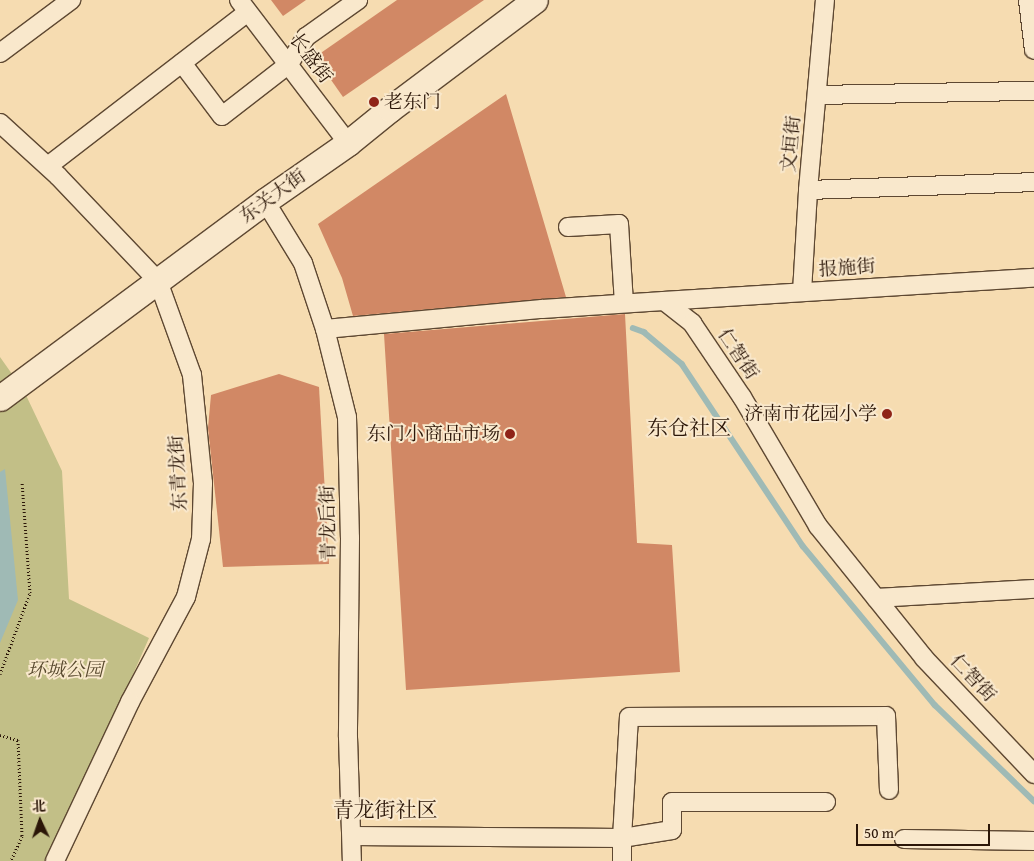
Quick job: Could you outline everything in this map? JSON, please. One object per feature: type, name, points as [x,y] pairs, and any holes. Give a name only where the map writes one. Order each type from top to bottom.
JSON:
[{"type":"main road","name":"东关大街","points":[[5,394],[265,201],[348,143],[390,108],[535,0]]},
{"type":"street","points":[[0,52],[71,0]]},
{"type":"street","points":[[182,63],[222,116],[289,64],[306,37],[358,0]]},
{"type":"street","name":"文垣街","points":[[802,292],[808,190],[825,0]]},
{"type":"street","points":[[1028,0],[1034,50]]},
{"type":"street","points":[[48,166],[182,63],[244,6]]},
{"type":"street","name":"长盛街","points":[[244,6],[348,143]]},
{"type":"street","points":[[817,95],[1034,91]]},
{"type":"street","name":"东青龙街","points":[[0,124],[48,166],[158,281],[192,375],[203,482],[201,539],[186,596],[130,702],[55,861]]},
{"type":"street","points":[[808,190],[1034,182]]},
{"type":"street","name":"青龙后街","points":[[265,201],[303,263],[325,329],[347,417],[350,538],[348,737],[352,861]]},
{"type":"street","points":[[568,227],[619,224],[624,304]]},
{"type":"street","name":"报施街","points":[[664,301],[1034,278]]},
{"type":"street","points":[[325,329],[664,301]]},
{"type":"street","name":"仁智街","points":[[664,301],[692,323],[742,397],[818,526],[924,658],[1034,774]]},
{"type":"street","points":[[876,598],[1034,589]]},
{"type":"street","points":[[622,861],[629,717],[886,716],[889,790]]},
{"type":"street","points":[[352,836],[622,838],[672,830],[672,802],[826,802]]},
{"type":"street","points":[[904,839],[1034,842]]},
{"type":"path","points":[[0,674],[30,593],[22,482]]},
{"type":"path","points":[[0,735],[18,740],[22,836],[11,861]]},
{"type":"green space","name":"环城公园","points":[[0,357],[24,391],[62,471],[69,599],[149,638],[51,861],[0,861]]},
{"type":"water","points":[[5,469],[18,600],[0,643],[0,472]]},
{"type":"building","points":[[271,0],[306,0],[283,16]]},
{"type":"building","points":[[397,0],[484,0],[343,97],[315,57]]},
{"type":"building","points":[[506,94],[566,297],[353,316],[342,278],[318,224]]},
{"type":"building","name":"东门小商品市场","points":[[625,314],[637,543],[672,545],[680,672],[406,690],[384,334]]},
{"type":"building","points":[[279,374],[319,387],[329,564],[223,567],[208,428],[211,395]]},
{"type":"waterway","points":[[633,328],[644,332],[682,364],[803,546],[935,705],[1034,801]]},
{"type":"place","name":"老东门","points":[[374,102]]},
{"type":"place","name":"济南市花园小学","points":[[887,414]]},
{"type":"place","name":"东门小商品市场","points":[[510,434]]},
{"type":"district","name":"东仓社区","points":[[689,428]]},
{"type":"district","name":"青龙街社区","points":[[385,810]]}]
